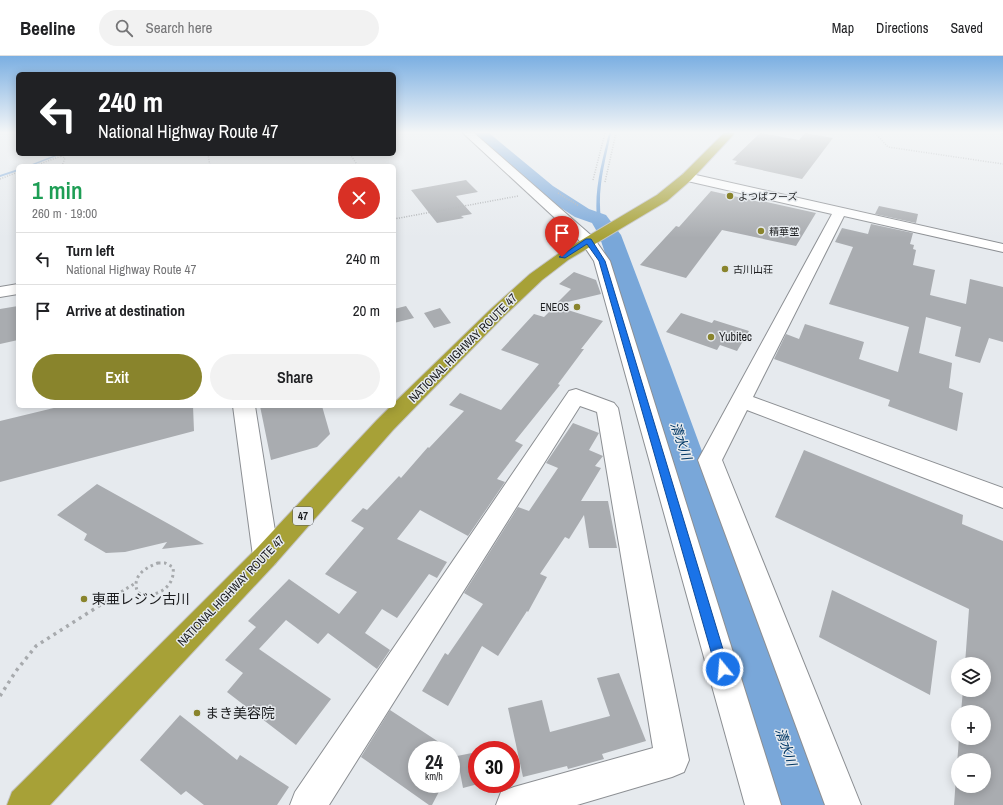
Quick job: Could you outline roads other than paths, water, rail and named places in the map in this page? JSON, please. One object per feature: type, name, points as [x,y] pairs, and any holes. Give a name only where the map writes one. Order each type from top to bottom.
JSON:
[{"type":"highway","name":"NATIONAL HIGHWAY ROUTE 47","points":[[25,805],[266,556],[385,426],[497,313],[536,277],[562,257],[662,198],[697,168]]},
{"type":"street","points":[[506,168],[590,240],[602,261],[763,805]]},
{"type":"street","points":[[688,177],[1003,248]]},
{"type":"street","points":[[840,211],[710,460],[843,805]]},
{"type":"street","points":[[0,292],[16,289]]},
{"type":"street","points":[[308,805],[576,396],[607,408],[672,760],[514,805]]},
{"type":"street","points":[[741,400],[1003,498]]},
{"type":"street","points":[[244,408],[266,556]]},
{"type":"waterway","name":"清水川","points":[[520,168],[546,190],[582,213],[599,219],[610,235],[657,367],[806,805]]},
{"type":"waterway","points":[[599,219],[598,198],[602,168]]},
{"type":"waterway","points":[[0,176],[16,171]]},
{"type":"place","name":"よつばフーズ","points":[[730,196]]},
{"type":"place","name":"精華堂","points":[[761,231]]},
{"type":"place","name":"古川山荘","points":[[725,269]]},
{"type":"place","name":"ENEOS","points":[[577,307]]},
{"type":"place","name":"Yubitec","points":[[711,337]]},
{"type":"place","name":"東亜レジン古川","points":[[84,599]]},
{"type":"place","name":"まき美容院","points":[[197,713]]}]
